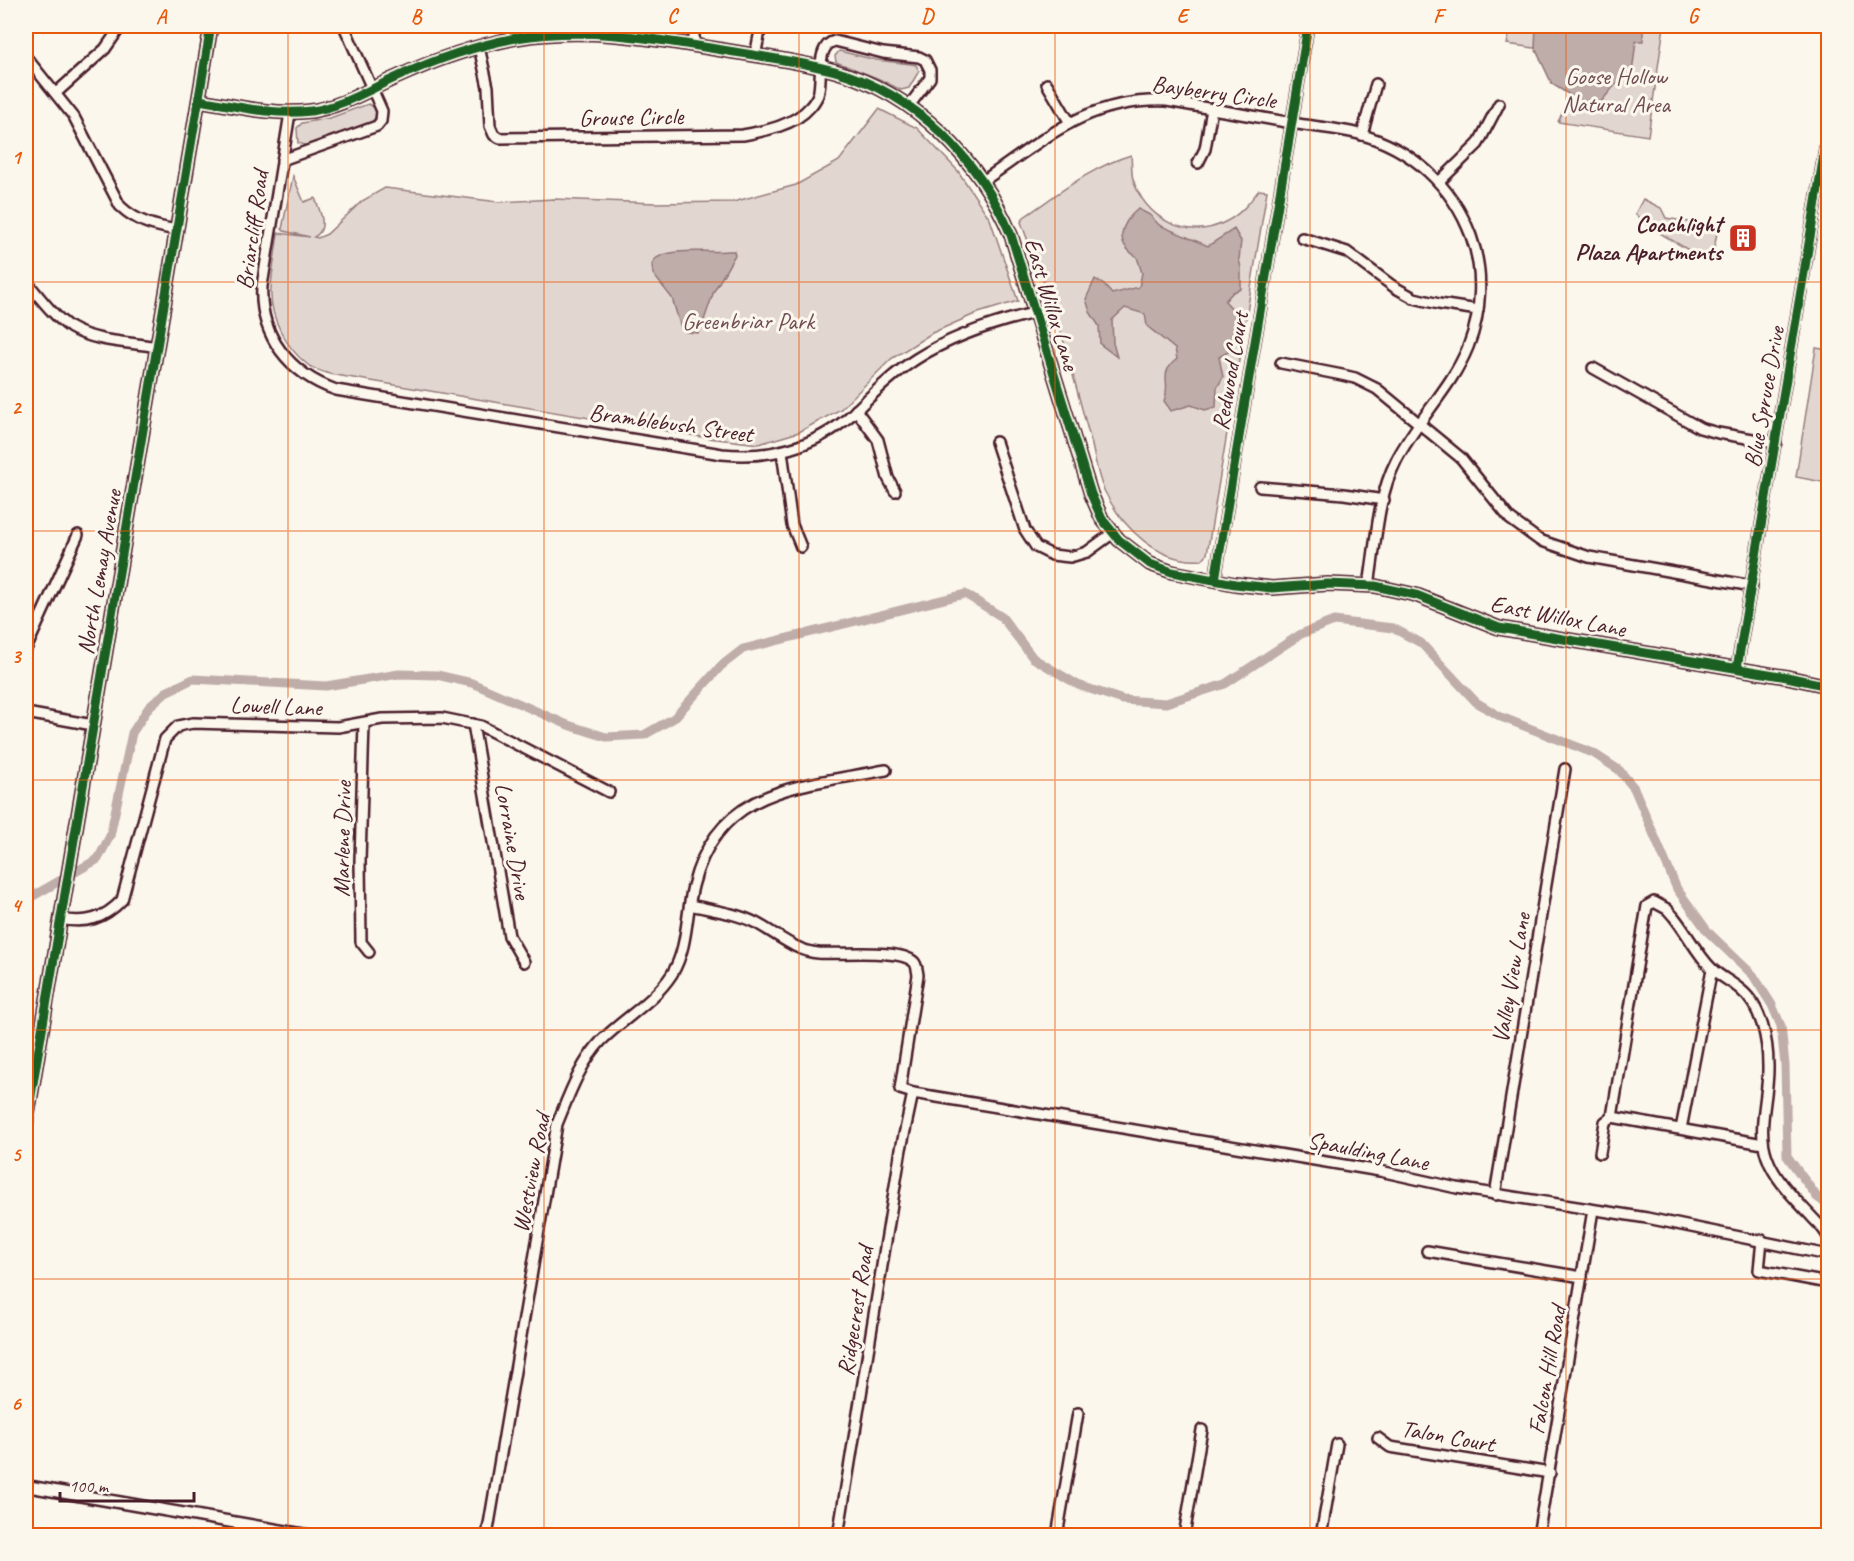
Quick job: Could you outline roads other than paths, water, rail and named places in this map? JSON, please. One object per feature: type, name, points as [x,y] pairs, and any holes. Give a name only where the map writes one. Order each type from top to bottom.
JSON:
[{"type":"main road","name":"North Lemay Avenue","points":[[26,1125],[211,26]]},
{"type":"main road","name":"East Willox Lane","points":[[198,100],[268,111],[290,113],[312,111],[333,106],[424,65],[535,30],[608,33],[694,45],[820,67],[863,81],[909,106],[951,141],[983,181],[999,208],[1011,236],[1091,494],[1102,519],[1134,553],[1159,568],[1215,580],[1272,588],[1328,584],[1369,585],[1416,595],[1499,628],[1828,686]]},
{"type":"street","points":[[56,93],[105,50],[121,26]]},
{"type":"street","points":[[282,160],[377,126],[381,121],[383,115],[344,26]]},
{"type":"street","points":[[694,26],[694,45]]},
{"type":"street","points":[[755,56],[760,26]]},
{"type":"street","name":"Redwood Court","points":[[1215,580],[1308,26]]},
{"type":"street","name":"Grouse Circle","points":[[479,46],[488,87],[491,130],[500,138],[752,133],[793,120],[808,109],[818,94],[820,67],[825,47],[835,41],[883,53],[922,58],[928,63],[930,78],[909,106]]},
{"type":"street","points":[[26,57],[74,117],[120,206],[142,223],[177,230]]},
{"type":"street","points":[[1047,84],[1070,123]]},
{"type":"street","points":[[1362,135],[1376,84]]},
{"type":"street","name":"Bayberry Circle","points":[[983,181],[1070,123],[1096,110],[1128,102],[1167,101],[1362,135],[1398,149],[1414,159],[1439,182],[1457,206],[1473,242],[1480,285],[1478,310],[1471,339],[1460,364],[1419,423],[1395,464],[1388,481],[1369,585]]},
{"type":"street","points":[[1439,182],[1478,144],[1499,104]]},
{"type":"street","points":[[1198,163],[1205,149],[1212,109]]},
{"type":"street","name":"Briarcliff Road","points":[[279,350],[265,322],[261,295],[290,113]]},
{"type":"street","name":"Blue Spruce Drive","points":[[1737,669],[1827,155],[1828,131]]},
{"type":"street","points":[[1302,238],[1347,252],[1414,298],[1478,310]]},
{"type":"street","points":[[26,281],[54,313],[71,328],[92,336],[157,347]]},
{"type":"street","name":"Bramblebush Street","points":[[279,350],[300,373],[336,390],[745,456],[782,451],[821,436],[840,424],[902,369],[943,344],[978,328],[1034,313]]},
{"type":"street","points":[[1281,363],[1342,375],[1366,383],[1383,393],[1461,458],[1510,519],[1539,540],[1589,557],[1752,586]]},
{"type":"street","points":[[1593,368],[1700,428],[1718,434],[1776,443]]},
{"type":"street","points":[[856,410],[879,440],[888,478],[895,491]]},
{"type":"street","points":[[996,442],[1024,530],[1036,547],[1052,555],[1070,557],[1087,552],[1113,533]]},
{"type":"street","points":[[782,451],[792,525],[801,547]]},
{"type":"street","points":[[1260,487],[1384,500]]},
{"type":"street","points":[[26,649],[78,535]]},
{"type":"street","points":[[26,713],[93,725]]},
{"type":"street","name":"Lowell Lane","points":[[60,919],[94,919],[112,911],[122,900],[165,739],[178,726],[193,723],[338,727],[382,719],[442,718],[473,724],[609,792]]},
{"type":"street","name":"Marlene Drive","points":[[364,723],[360,861],[361,942],[369,952]]},
{"type":"street","name":"Lorraine Drive","points":[[473,724],[509,936],[524,962]]},
{"type":"street","name":"Valley View Lane","points":[[1495,1195],[1565,769]]},
{"type":"street","name":"Westview Road","points":[[487,1536],[557,1124],[575,1081],[602,1040],[658,993],[672,973],[679,958],[697,869],[706,850],[729,821],[754,802],[772,793],[792,787],[886,770]]},
{"type":"street","points":[[1600,1153],[1605,1122],[1612,1117],[1647,906],[1649,903],[1660,905],[1674,917],[1712,969],[1749,998],[1755,1008],[1761,1024],[1768,1062],[1763,1144],[1767,1159],[1778,1177],[1828,1237]]},
{"type":"street","name":"Spaulding Lane","points":[[690,905],[733,914],[755,923],[797,948],[814,953],[840,955],[871,952],[908,958],[914,962],[918,975],[900,1089],[913,1093],[1380,1171],[1495,1195],[1647,1218],[1828,1255]]},
{"type":"street","points":[[1681,1129],[1712,969]]},
{"type":"street","points":[[26,1034],[40,1036]]},
{"type":"street","name":"Ridgecrest Road","points":[[838,1536],[897,1171],[913,1093]]},
{"type":"street","points":[[1612,1117],[1763,1144]]},
{"type":"street","name":"Falcon Hill Road","points":[[1538,1536],[1593,1210]]},
{"type":"street","points":[[1762,1240],[1759,1270],[1828,1284]]},
{"type":"street","points":[[1427,1251],[1582,1277]]},
{"type":"street","points":[[1057,1536],[1078,1413]]},
{"type":"street","points":[[1184,1536],[1202,1430]]},
{"type":"street","name":"Talon Court","points":[[1377,1438],[1390,1447],[1550,1473]]},
{"type":"street","points":[[1322,1536],[1337,1444]]},
{"type":"street","points":[[26,1486],[307,1535]]},
{"type":"waterway","points":[[26,900],[98,859],[110,836],[132,733],[149,707],[166,692],[193,679],[326,686],[399,674],[437,675],[472,683],[568,725],[606,737],[644,735],[674,718],[721,666],[743,649],[965,594],[1002,617],[1033,658],[1078,685],[1123,700],[1166,703],[1225,684],[1301,634],[1334,621],[1393,628],[1421,643],[1476,702],[1501,717],[1593,753],[1619,770],[1634,788],[1677,889],[1708,932],[1753,975],[1772,1005],[1781,1026],[1785,1065],[1787,1156],[1817,1197],[1828,1205]]},
{"type":"place","name":"Coachlight Plaza Apartments","points":[[1743,238]]},
{"type":"park label","name":"Goose Hollow Natural Area","points":[[1616,90]]},
{"type":"park label","name":"Greenbriar Park","points":[[748,321]]}]
